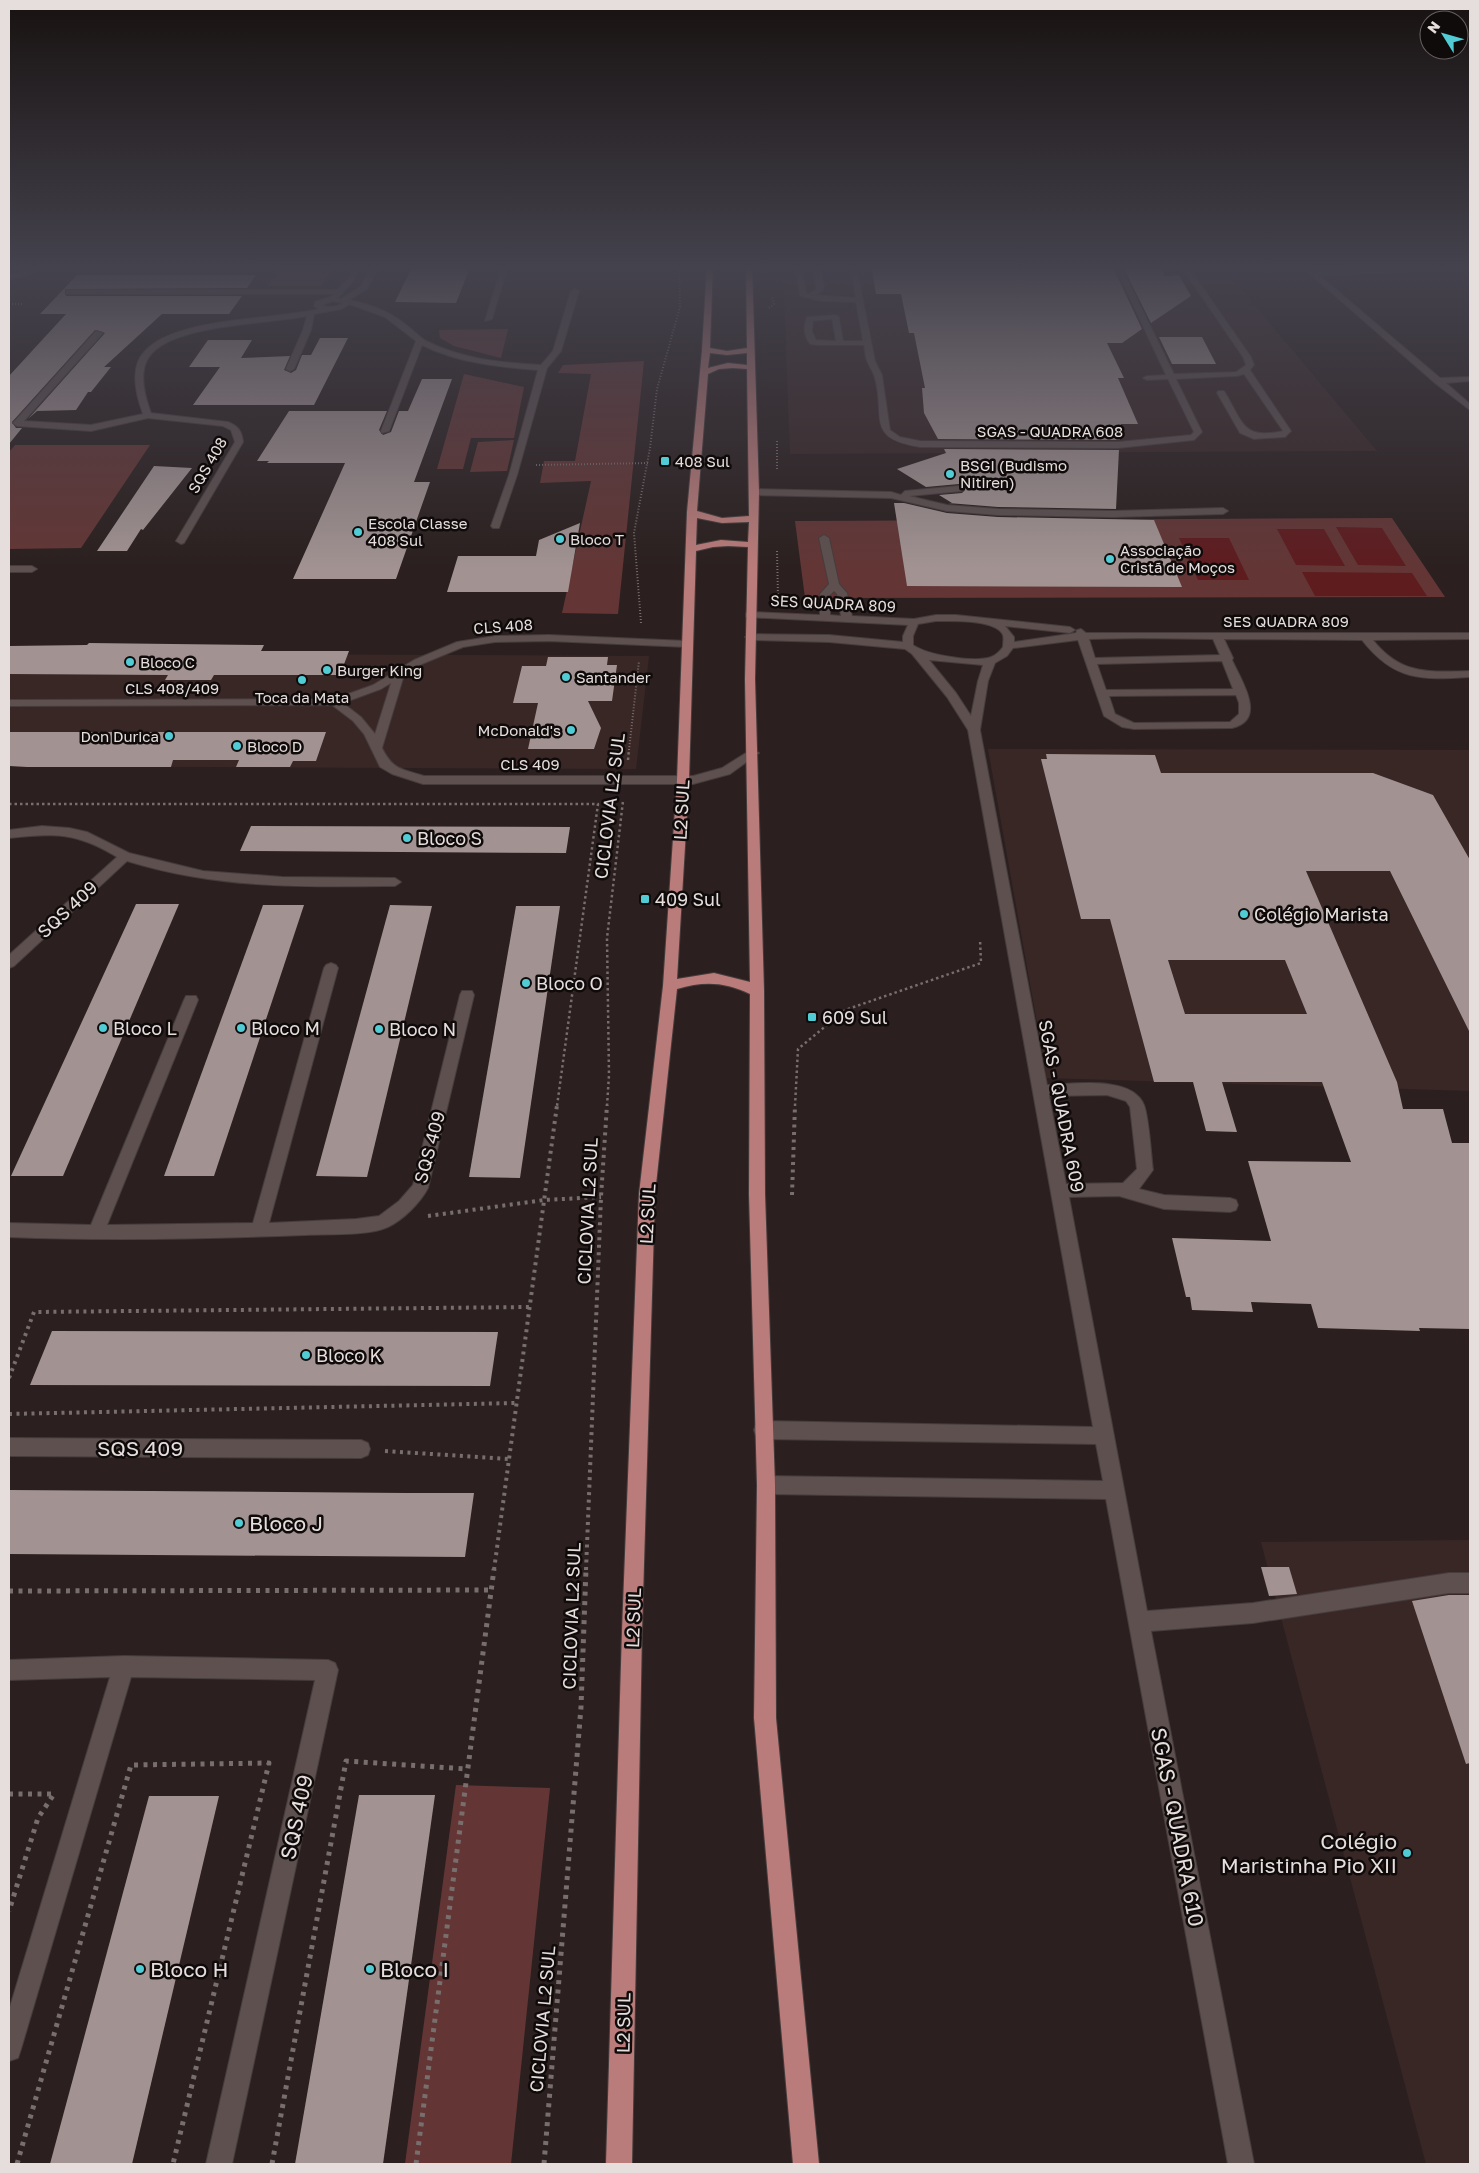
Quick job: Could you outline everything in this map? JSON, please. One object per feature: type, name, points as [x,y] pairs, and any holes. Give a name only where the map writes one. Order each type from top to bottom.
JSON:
[{"type":"main road","name":"L2 SUL","points":[[619,2164],[632,1631],[647,1194],[670,986],[682,780],[692,512],[705,366]]},
{"type":"main road","points":[[704,373],[718,366]]},
{"type":"main road","points":[[738,366],[752,368],[754,492],[750,636],[757,991],[757,1194],[766,1485],[765,1718],[806,2164]]},
{"type":"main road","points":[[692,512],[704,518],[720,522],[753,518]]},
{"type":"main road","points":[[690,550],[702,545],[722,542],[753,545]]},
{"type":"main road","points":[[670,986],[692,979],[715,978],[735,980],[757,991]]},
{"type":"street","name":"SQS 408","points":[[13,424],[67,366]]},
{"type":"street","points":[[142,366],[141,387],[143,402],[148,415]]},
{"type":"street","points":[[385,431],[410,366]]},
{"type":"street","points":[[496,526],[516,465],[543,368],[527,366]]},
{"type":"street","name":"SGAS - QUADRA 608","points":[[874,366],[878,375],[886,430],[896,440],[920,444],[1118,445],[1194,437],[1198,432],[1166,366]]},
{"type":"street","points":[[1147,378],[1237,374],[1246,370],[1248,366]]},
{"type":"street","points":[[1421,366],[1470,408]]},
{"type":"street","points":[[1221,393],[1243,432],[1254,436],[1285,434],[1288,431],[1246,370]]},
{"type":"street","points":[[1438,381],[1470,379]]},
{"type":"street","name":"SQS 408","points":[[13,424],[91,428],[148,415],[226,424],[234,427],[238,432],[239,442],[181,541]]},
{"type":"street","points":[[754,492],[890,495],[959,490]]},
{"type":"street","points":[[890,495],[947,508],[998,512],[1113,514],[1223,511]]},
{"type":"street","points":[[824,538],[834,585],[842,593],[848,619]]},
{"type":"street","points":[[9,569],[32,569]]},
{"type":"street","points":[[825,618],[825,594],[834,585]]},
{"type":"street","name":"SES QUADRA 809","points":[[750,614],[914,622],[936,618],[987,621],[1082,634]]},
{"type":"street","points":[[987,621],[997,624],[1005,630],[1008,637],[1008,646],[1005,651],[990,661]]},
{"type":"street","points":[[912,649],[908,636],[914,622]]},
{"type":"street","points":[[1082,634],[1110,716],[1126,725],[1134,726],[1232,725],[1239,722],[1246,711],[1228,658],[1217,636]]},
{"type":"street","name":"SES QUADRA 809","points":[[1008,646],[1046,638],[1082,634],[1366,637],[1470,636]]},
{"type":"street","name":"SES QUADRA 809","points":[[750,636],[849,639],[912,649],[947,660],[990,661]]},
{"type":"street","points":[[1366,637],[1377,654],[1398,668],[1418,674],[1470,674]]},
{"type":"street","name":"CLS 408","points":[[335,702],[360,694],[399,675],[418,662],[461,644],[495,639],[687,644]]},
{"type":"street","name":"SGAS - QUADRA 609","points":[[912,649],[952,695],[974,730]]},
{"type":"street","points":[[1091,661],[1228,658]]},
{"type":"street","name":"SGAS - QUADRA 609","points":[[990,661],[983,681],[974,730],[1090,1351],[1114,1490]]},
{"type":"street","points":[[376,749],[399,675]]},
{"type":"street","points":[[1102,693],[1241,692]]},
{"type":"street","name":"CLS 409","points":[[335,702],[357,719],[369,734],[384,764],[396,771],[424,780],[682,780],[703,778],[726,771],[753,753]]},
{"type":"street","name":"CLS 408/409","points":[[9,703],[335,702]]},
{"type":"street","points":[[9,834],[37,830],[69,830],[101,841],[125,856],[168,869],[214,877],[274,882],[395,882]]},
{"type":"street","name":"SQS 409","points":[[9,963],[125,856]]},
{"type":"street","points":[[259,1230],[331,968]]},
{"type":"street","name":"SQS 409","points":[[9,1230],[96,1232],[259,1230],[356,1226],[383,1222],[405,1206],[420,1188],[467,995]]},
{"type":"street","points":[[96,1232],[191,1000]]},
{"type":"street","points":[[1040,1091],[1108,1089],[1131,1097],[1137,1106],[1146,1170],[1129,1188],[1117,1190],[1059,1190]]},
{"type":"street","points":[[1117,1190],[1164,1202],[1230,1205]]},
{"type":"street","points":[[763,1430],[1104,1436]]},
{"type":"street","name":"SQS 409","points":[[9,1447],[361,1449]]},
{"type":"street","points":[[766,1485],[1114,1490]]},
{"type":"street","name":"SGAS - QUADRA 610","points":[[1114,1490],[1240,2164]]},
{"type":"street","points":[[1139,1622],[1252,1613],[1449,1583],[1470,1583]]},
{"type":"street","points":[[9,2049],[124,1666]]},
{"type":"street","name":"SQS 409","points":[[9,1670],[124,1666],[328,1670],[219,2164]]},
{"type":"path","name":"CICLOVIA L2 SUL","points":[[544,2164],[581,1707],[601,1197],[609,1075],[607,938],[642,642],[634,533],[648,463],[657,389],[665,366]]},
{"type":"path","points":[[774,492],[778,462],[776,435]]},
{"type":"path","points":[[516,465],[648,463]]},
{"type":"path","points":[[777,544],[778,603]]},
{"type":"path","points":[[9,804],[598,804],[516,1403],[416,2164]]},
{"type":"path","points":[[792,1195],[798,1049],[845,1010],[981,963],[980,939]]},
{"type":"path","points":[[383,1222],[544,1200],[601,1197]]},
{"type":"path","points":[[9,1378],[34,1312],[529,1307]]},
{"type":"path","points":[[9,1414],[516,1403]]},
{"type":"path","points":[[361,1449],[509,1459]]},
{"type":"path","points":[[9,1591],[492,1590]]},
{"type":"path","points":[[272,2164],[346,1761],[468,1769]]},
{"type":"path","points":[[17,2164],[131,1765],[269,1763],[173,2164]]},
{"type":"path","points":[[9,1794],[54,1794],[38,1818],[9,1911]]},
{"type":"shaded area","points":[[562,366],[643,366],[618,614],[562,613],[591,481],[540,483],[544,461],[575,461],[591,374],[558,373]]},
{"type":"shaded area","points":[[787,366],[1306,366],[1377,451],[790,454]]},
{"type":"shaded area","points":[[464,374],[524,387],[514,438],[471,438],[463,469],[437,469]]},
{"type":"shaded area","points":[[514,440],[507,471],[470,472],[478,442]]},
{"type":"shaded area","points":[[15,445],[150,445],[81,548],[9,549],[9,452]]},
{"type":"shaded area","name":"Associação Cristã de Moços","points":[[1392,518],[1445,597],[805,598],[795,521]]},
{"type":"shaded area","points":[[1336,527],[1382,528],[1406,566],[1358,565]]},
{"type":"shaded area","points":[[1277,529],[1324,529],[1345,566],[1296,565]]},
{"type":"shaded area","points":[[1179,538],[1229,538],[1249,580],[1198,580]]},
{"type":"shaded area","points":[[1302,572],[1412,573],[1427,596],[1315,596]]},
{"type":"shaded area","points":[[9,653],[649,656],[636,769],[9,766]]},
{"type":"shaded area","name":"Colégio Marista","points":[[988,749],[1470,750],[1470,1091],[1047,1078]]},
{"type":"shaded area","name":"Colégio Maristinha Pio XII","points":[[1470,1540],[1470,2164],[1426,2164],[1261,1542]]},
{"type":"shaded area","points":[[456,1785],[550,1788],[511,2164],[405,2164]]},
{"type":"building","points":[[18,366],[62,366],[12,422],[16,428],[22,428],[9,444],[9,376]]},
{"type":"building","points":[[75,366],[111,367],[91,392],[88,392],[76,410],[37,411],[28,419]]},
{"type":"building","points":[[189,366],[286,366],[284,370],[291,373],[297,366],[334,366],[314,405],[193,405],[220,367]]},
{"type":"building","points":[[921,366],[1118,366],[1124,378],[1118,378],[1138,424],[1121,424],[1120,440],[938,439],[924,413],[922,388],[925,388]]},
{"type":"building","points":[[422,379],[452,379],[414,482],[430,482],[396,579],[293,579],[345,463],[267,463],[269,461],[257,461],[289,411],[387,411],[379,430],[383,435],[391,432],[399,411],[408,411]]},
{"type":"building","points":[[944,449],[1119,450],[1116,509],[998,507],[948,503],[952,503],[939,495],[962,493],[965,487],[959,484],[926,487],[897,469],[946,453]]},
{"type":"building","points":[[154,466],[192,468],[143,530],[141,529],[127,551],[97,551]]},
{"type":"building","points":[[894,503],[904,503],[947,513],[998,517],[1154,520],[1182,587],[907,586]]},
{"type":"building","points":[[580,523],[568,592],[447,592],[458,556],[536,556],[539,540]]},
{"type":"building","points":[[89,643],[264,645],[261,651],[349,651],[340,675],[214,675],[211,680],[165,680],[168,675],[9,674],[9,646],[87,645]]},
{"type":"building","points":[[548,657],[608,657],[607,665],[617,665],[612,701],[588,701],[601,728],[594,749],[528,749],[538,703],[513,703],[522,666],[546,666]]},
{"type":"building","points":[[9,732],[326,732],[316,761],[293,761],[290,767],[236,767],[239,760],[173,760],[171,767],[27,767],[9,766]]},
{"type":"building","points":[[1046,754],[1155,755],[1161,773],[1373,773],[1433,795],[1470,860],[1470,1033],[1390,871],[1306,871],[1397,1082],[1403,1109],[1443,1109],[1452,1143],[1470,1143],[1470,1329],[1419,1328],[1420,1331],[1318,1328],[1311,1304],[1251,1302],[1253,1312],[1192,1310],[1190,1297],[1186,1297],[1172,1238],[1271,1241],[1248,1161],[1351,1162],[1322,1082],[1222,1082],[1237,1132],[1206,1131],[1193,1082],[1154,1082],[1110,919],[1081,919],[1041,759],[1047,759]],"holes":[[[1168,960],[1285,960],[1307,1014],[1185,1014]]]},
{"type":"building","name":"Bloco S","points":[[251,826],[570,827],[566,853],[240,851]]},
{"type":"building","name":"Bloco L","points":[[136,904],[179,904],[63,1176],[11,1176]]},
{"type":"building","name":"Bloco M","points":[[263,905],[304,905],[214,1176],[164,1176]]},
{"type":"building","name":"Bloco N","points":[[390,905],[432,906],[367,1177],[316,1176]]},
{"type":"building","name":"Bloco O","points":[[516,906],[560,906],[520,1178],[469,1177]]},
{"type":"building","name":"Bloco K","points":[[52,1331],[498,1332],[490,1386],[30,1385]]},
{"type":"building","name":"Bloco J","points":[[9,1490],[474,1493],[465,1557],[9,1554]]},
{"type":"building","points":[[1261,1567],[1289,1567],[1297,1594],[1269,1596]]},
{"type":"building","points":[[1449,1595],[1470,1595],[1470,1763],[1466,1764],[1412,1601]]},
{"type":"building","name":"Bloco I","points":[[359,1795],[435,1795],[383,2164],[295,2164]]},
{"type":"building","name":"Bloco H","points":[[149,1796],[219,1796],[132,2164],[50,2164]]},
{"type":"place","name":"408 Sul","points":[[665,461]]},
{"type":"place","name":"BSGI (Budismo Nitiren)","points":[[950,474]]},
{"type":"place","name":"Escola Classe 408 Sul","points":[[358,532]]},
{"type":"place","name":"Bloco T","points":[[560,539]]},
{"type":"place","name":"Associação Cristã de Moços","points":[[1110,559]]},
{"type":"place","name":"Bloco C","points":[[130,662]]},
{"type":"place","name":"Burger King","points":[[327,670]]},
{"type":"place","name":"Santander","points":[[566,677]]},
{"type":"place","name":"Toca da Mata","points":[[302,680]]},
{"type":"place","name":"McDonald's","points":[[571,730]]},
{"type":"place","name":"Don Durica","points":[[169,736]]},
{"type":"place","name":"Bloco D","points":[[237,746]]},
{"type":"place","name":"Bloco S","points":[[407,838]]},
{"type":"place","name":"409 Sul","points":[[645,899]]},
{"type":"place","name":"Colégio Marista","points":[[1244,914]]},
{"type":"place","name":"Bloco O","points":[[526,983]]},
{"type":"place","name":"609 Sul","points":[[812,1017]]},
{"type":"place","name":"Bloco L","points":[[103,1028]]},
{"type":"place","name":"Bloco M","points":[[241,1028]]},
{"type":"place","name":"Bloco N","points":[[379,1029]]},
{"type":"place","name":"Bloco K","points":[[306,1355]]},
{"type":"place","name":"Bloco J","points":[[239,1523]]},
{"type":"place","name":"Colégio Maristinha Pio XII","points":[[1407,1853]]},
{"type":"place","name":"Bloco H","points":[[140,1969]]},
{"type":"place","name":"Bloco I","points":[[370,1969]]}]
